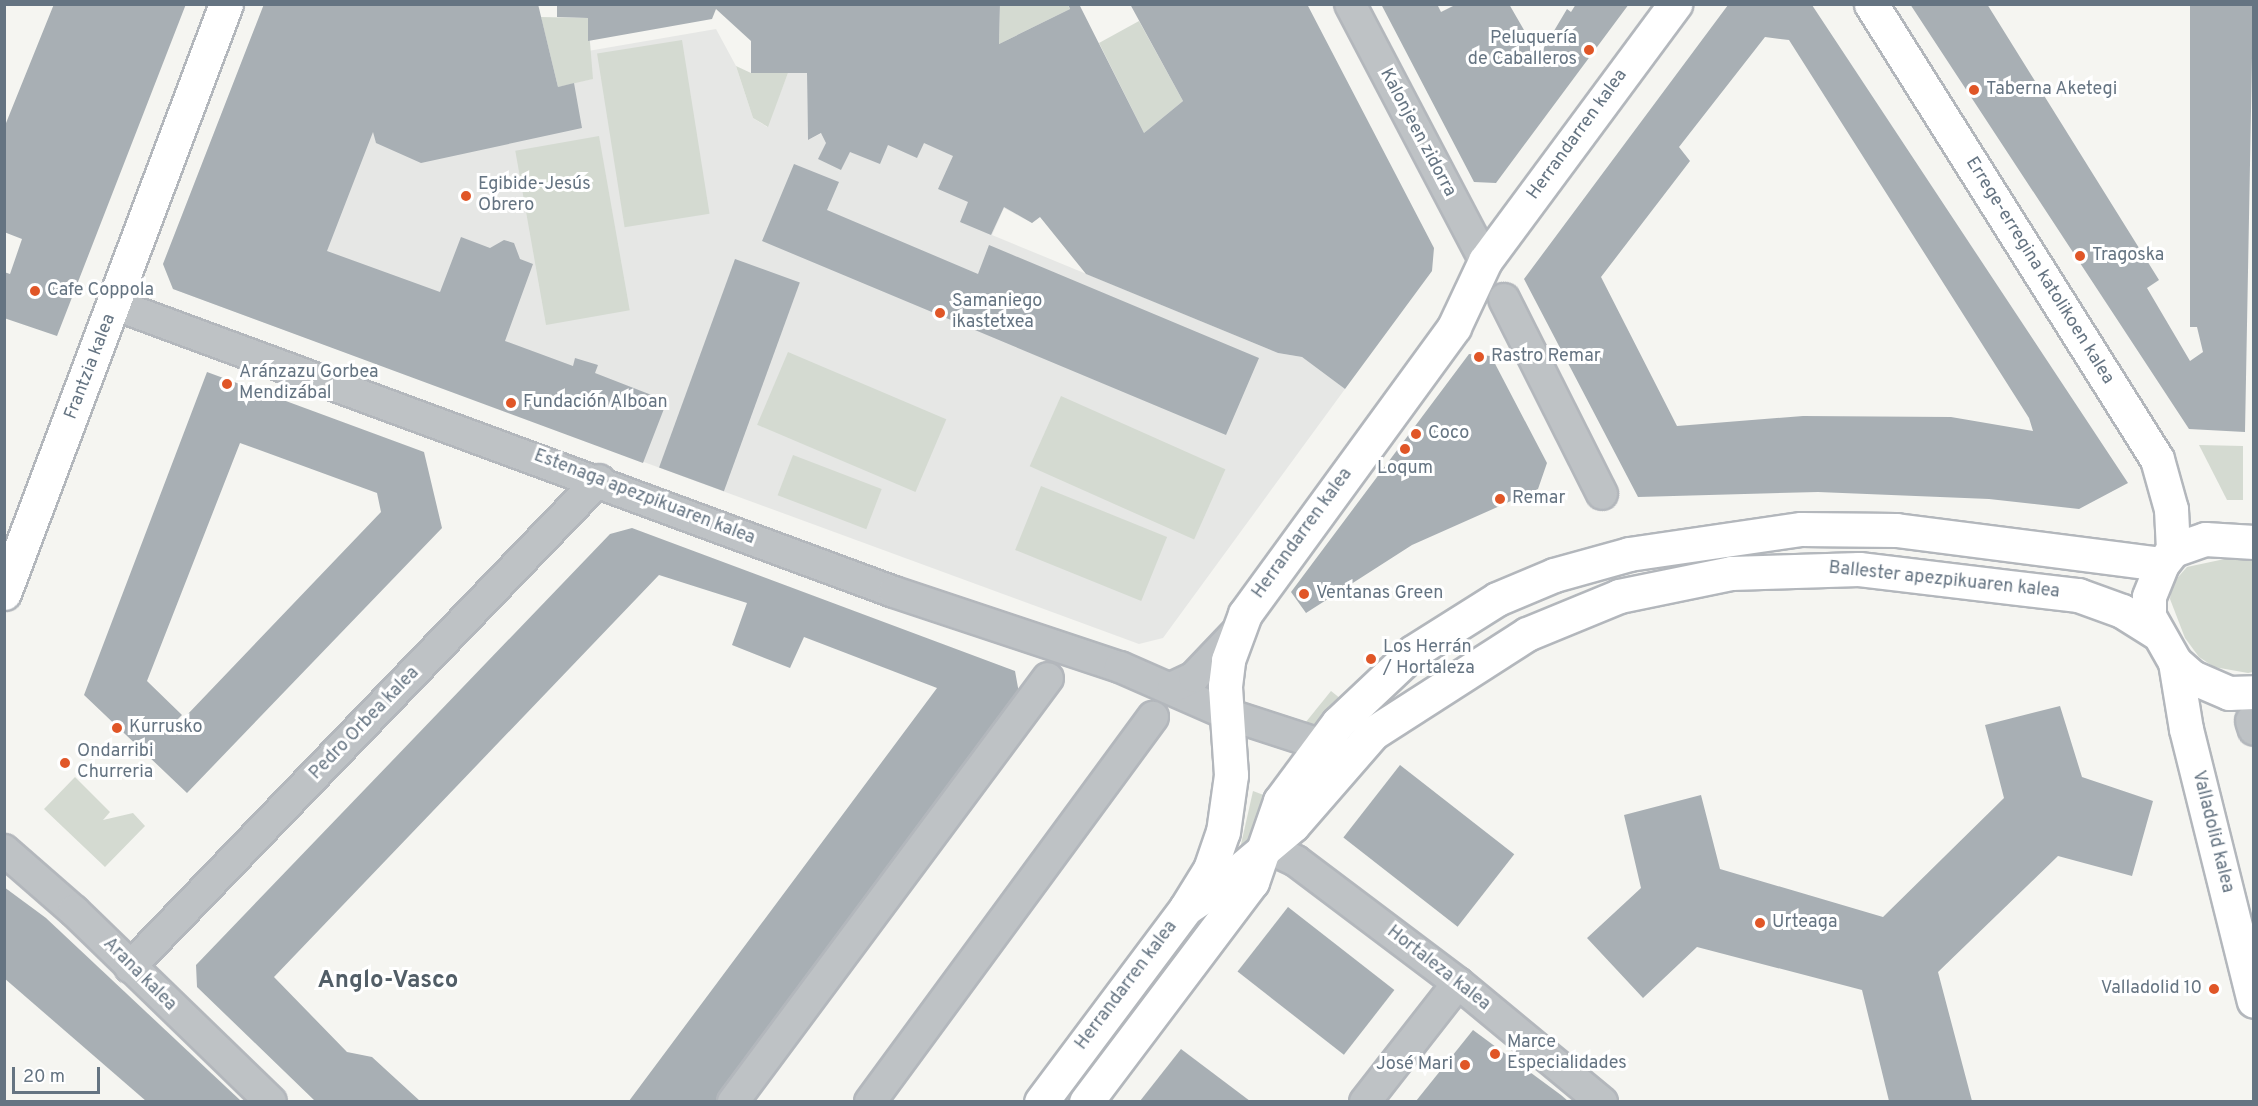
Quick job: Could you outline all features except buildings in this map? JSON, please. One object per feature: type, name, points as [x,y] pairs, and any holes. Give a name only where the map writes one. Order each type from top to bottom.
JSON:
[{"type":"main road","name":"Frantzia kalea","points":[[4,593],[116,305],[226,4]]},
{"type":"main road","name":"Herrandarren kalea","points":[[1041,1101],[1186,908],[1210,869],[1223,832],[1232,766],[1227,714],[1228,660],[1238,632],[1259,591],[1454,327],[1485,261],[1675,4]]},
{"type":"main road","name":"Errege-erregina katolikoen kalea","points":[[1871,4],[2157,459],[2170,509],[2167,557]]},
{"type":"main road","points":[[1319,747],[1426,641],[1497,599],[1554,575],[1640,552],[1722,537],[1851,527],[2167,557],[2205,539],[2253,542]]},
{"type":"main road","points":[[2167,557],[2150,597],[2155,632],[2175,662],[2209,687],[2229,693],[2253,714]]},
{"type":"main road","name":"Ballester apezpikuaren kalea","points":[[1186,908],[1293,825],[1373,733],[1527,634],[1619,596],[1720,574],[1859,569],[2005,584],[2096,600],[2155,632]]},
{"type":"main road","name":"Valladolid kalea","points":[[2175,662],[2186,729],[2253,1000]]},
{"type":"main road","name":"Herrandarren kalea","points":[[1086,1101],[1252,882],[1280,801],[1319,747]]},
{"type":"street","name":"Kalonjeen zidorra","points":[[1350,4],[1485,261]]},
{"type":"street","points":[[1504,299],[1602,494]]},
{"type":"street","name":"Estenaga apezpikuaren kalea","points":[[116,305],[599,480],[894,592],[1028,634],[1173,687],[1227,714],[1319,747],[1353,754]]},
{"type":"street","name":"Pedro Orbea kalea","points":[[130,967],[599,480]]},
{"type":"street","points":[[1173,687],[1194,677],[1238,632]]},
{"type":"street","points":[[733,1101],[1048,678]]},
{"type":"street","points":[[870,1101],[1153,717]]},
{"type":"street","name":"Hortaleza kalea","points":[[1266,847],[1296,861],[1458,983],[1602,1101]]},
{"type":"street","name":"Arana kalea","points":[[4,850],[270,1101]]},
{"type":"street","points":[[1365,1101],[1458,983]]},
{"type":"shaded area","points":[[264,5],[299,5],[438,111],[592,79],[588,51],[716,29],[736,66],[753,118],[767,127],[788,73],[807,73],[808,140],[1079,5],[1144,133],[1032,223],[1004,208],[992,235],[1278,353],[1302,357],[1345,389],[1163,638],[1139,644],[173,289],[163,264]]},
{"type":"shaded area","points":[[1000,5],[1068,5],[1070,9],[999,44]]},
{"type":"shaded area","points":[[541,17],[588,18],[593,79],[558,87]]},
{"type":"shaded area","points":[[1139,21],[1183,101],[1144,133],[1099,43]]},
{"type":"shaded area","points":[[682,40],[710,214],[625,227],[597,53]]},
{"type":"shaded area","points":[[736,66],[751,73],[788,73],[768,127],[753,118]]},
{"type":"shaded area","points":[[599,136],[630,310],[546,325],[515,151]]},
{"type":"shaded area","points":[[788,352],[946,419],[915,492],[757,425]]},
{"type":"shaded area","points":[[1061,396],[1225,469],[1194,540],[1030,466]]},
{"type":"shaded area","points":[[2199,445],[2243,446],[2243,500],[2227,500]]},
{"type":"shaded area","points":[[793,455],[882,489],[866,529],[778,495]]},
{"type":"shaded area","points":[[1041,486],[1167,537],[1141,601],[1015,550]]},
{"type":"shaded area","points":[[2234,557],[2253,560],[2253,672],[2248,673],[2214,667],[2199,657],[2185,638],[2170,599],[2172,584],[2187,567]]},
{"type":"shaded area","points":[[1331,691],[1342,700],[1310,739],[1299,731]]},
{"type":"shaded area","points":[[75,777],[110,812],[103,820],[133,813],[145,826],[105,867],[44,809]]},
{"type":"shaded area","points":[[1253,791],[1269,797],[1253,843],[1239,853]]},
{"type":"place","name":"Peluquería de Caballeros","points":[[1589,50]]},
{"type":"place","name":"Taberna Aketegi","points":[[1974,90]]},
{"type":"place","name":"Egibide-Jesús Obrero","points":[[466,196]]},
{"type":"place","name":"Tragoska","points":[[2080,256]]},
{"type":"place","name":"Cafe Coppola","points":[[35,291]]},
{"type":"place","name":"Samaniego ikastetxea","points":[[940,313]]},
{"type":"place","name":"Rastro Remar","points":[[1479,357]]},
{"type":"place","name":"Aránzazu Gorbea Mendizábal","points":[[227,384]]},
{"type":"place","name":"Fundación Alboan","points":[[511,403]]},
{"type":"place","name":"Coco","points":[[1416,434]]},
{"type":"place","name":"Loqum","points":[[1405,449]]},
{"type":"place","name":"Remar","points":[[1500,499]]},
{"type":"place","name":"Ventanas Green","points":[[1304,594]]},
{"type":"place","name":"Los Herrán / Hortaleza","points":[[1371,659]]},
{"type":"place","name":"Kurrusko","points":[[117,728]]},
{"type":"place","name":"Ondarribi Churreria","points":[[65,763]]},
{"type":"place","name":"Urteaga","points":[[1760,923]]},
{"type":"place","name":"Valladolid 10","points":[[2214,989]]},
{"type":"place","name":"Marce Especialidades","points":[[1495,1054]]},
{"type":"place","name":"José Mari","points":[[1465,1065]]},
{"type":"district","name":"Anglo-Vasco","points":[[388,982]]}]
